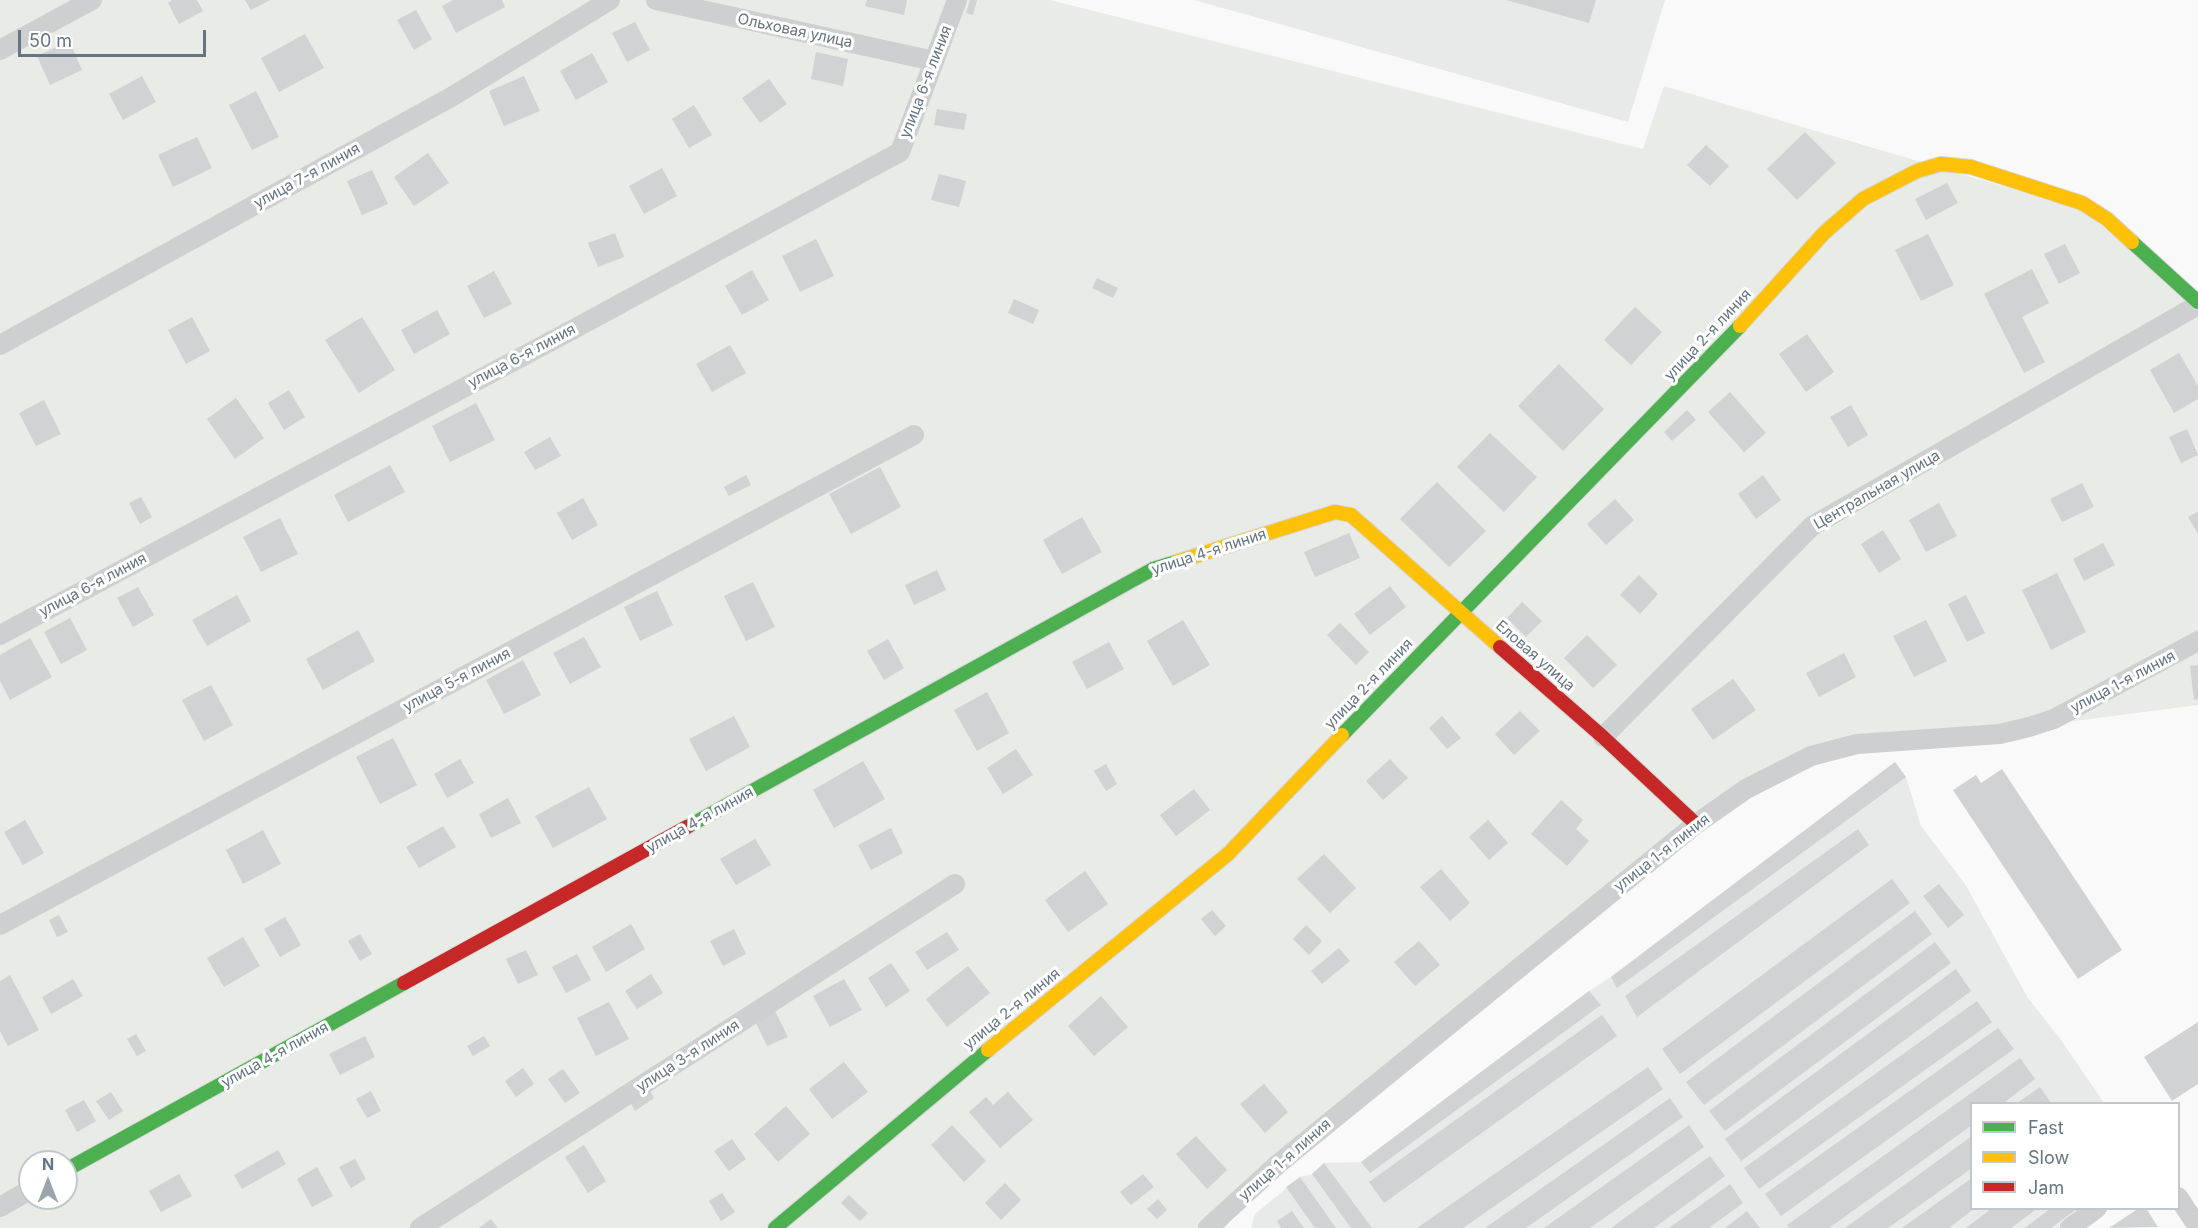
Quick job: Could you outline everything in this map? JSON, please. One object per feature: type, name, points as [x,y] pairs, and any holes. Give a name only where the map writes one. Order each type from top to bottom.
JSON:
[{"type":"street","points":[[0,50],[92,0]]},
{"type":"street","name":"улица 7-я линия","points":[[0,345],[453,96],[610,0]]},
{"type":"street","name":"Ольховая улица","points":[[656,0],[934,61]]},
{"type":"street","name":"улица 6-я линия","points":[[0,635],[900,152],[957,0]]},
{"type":"street","name":"улица 2-я линия","points":[[775,1228],[1228,854],[1461,612],[1719,350],[1824,233],[1863,199],[1893,182],[1941,164],[1971,167],[2082,203],[2107,219],[2198,304]]},
{"type":"street","name":"Центральная улица","points":[[1604,737],[1812,526],[2198,304]]},
{"type":"street","name":"улица 5-я линия","points":[[0,925],[914,435]]},
{"type":"street","name":"улица 4-я линия","points":[[78,1163],[1153,569],[1335,512],[1351,515]]},
{"type":"street","name":"Еловая улица","points":[[1351,515],[1604,737],[1696,824]]},
{"type":"street","name":"улица 1-я линия","points":[[1208,1228],[1278,1164],[1696,824],[1746,789],[1811,756],[1857,744],[2000,734],[2054,719],[2198,641]]},
{"type":"street","name":"улица 3-я линия","points":[[420,1228],[955,884]]},
{"type":"street","points":[[0,1207],[18,1197]]},
{"type":"street","points":[[2180,1200],[2198,1227]]},
{"type":"street","points":[[2070,1228],[2096,1210]]},
{"type":"shaded area","points":[[0,0],[1050,0],[1643,149],[1664,86],[2083,210],[2198,307],[2198,705],[1797,757],[1287,1149],[1225,1228],[0,1228]]},
{"type":"shaded area","points":[[1194,0],[1665,0],[1628,122]]},
{"type":"shaded area","points":[[1895,762],[1906,777],[1921,826],[1965,884],[2028,998],[2061,1040],[2103,1102],[1970,1102],[1970,1210],[2086,1210],[2061,1228],[1251,1228],[1255,1214],[1300,1177],[1312,1174],[1324,1163],[1361,1162],[1589,991],[1611,977]]},
{"type":"building","points":[[172,0],[197,0],[203,11],[179,24],[168,3]]},
{"type":"building","points":[[245,0],[270,0],[251,10]]},
{"type":"building","points":[[453,0],[502,0],[505,7],[456,33],[442,6]]},
{"type":"building","points":[[867,0],[907,0],[904,15],[865,6]]},
{"type":"building","points":[[970,0],[977,0],[973,15],[966,13]]},
{"type":"building","points":[[1506,0],[1596,0],[1589,23]]},
{"type":"building","points":[[416,10],[432,39],[414,50],[397,20]]},
{"type":"building","points":[[635,22],[650,50],[627,62],[612,33]]},
{"type":"building","points":[[305,34],[324,68],[279,92],[261,58]]},
{"type":"building","points":[[69,41],[82,70],[50,85],[37,56]]},
{"type":"building","points":[[816,52],[848,59],[843,86],[811,79]]},
{"type":"building","points":[[592,53],[608,82],[576,100],[560,71]]},
{"type":"building","points":[[142,76],[156,102],[123,120],[109,94]]},
{"type":"building","points":[[524,76],[540,111],[504,126],[489,91]]},
{"type":"building","points":[[769,79],[787,104],[760,123],[742,98]]},
{"type":"building","points":[[256,91],[279,137],[252,150],[229,105]]},
{"type":"building","points":[[694,105],[712,135],[689,148],[672,119]]},
{"type":"building","points":[[937,109],[967,114],[964,130],[934,125]]},
{"type":"building","points":[[1805,132],[1836,163],[1797,200],[1767,169]]},
{"type":"building","points":[[197,137],[212,168],[173,187],[158,155]]},
{"type":"building","points":[[1706,145],[1729,166],[1710,186],[1687,165]]},
{"type":"building","points":[[428,153],[449,183],[414,206],[394,177]]},
{"type":"building","points":[[662,168],[677,196],[644,214],[629,186]]},
{"type":"building","points":[[372,170],[388,204],[362,215],[347,181]]},
{"type":"building","points":[[939,174],[966,181],[959,207],[931,200]]},
{"type":"building","points":[[1947,183],[1958,203],[1926,220],[1915,199]]},
{"type":"building","points":[[615,233],[624,257],[598,267],[588,243]]},
{"type":"building","points":[[1928,234],[1954,285],[1921,301],[1895,250]]},
{"type":"building","points":[[816,239],[834,276],[800,292],[782,256]]},
{"type":"building","points":[[2065,244],[2080,273],[2059,284],[2044,254]]},
{"type":"building","points":[[2032,269],[2049,303],[2022,317],[2045,362],[2024,373],[1984,294]]},
{"type":"building","points":[[752,270],[769,300],[742,315],[725,286]]},
{"type":"building","points":[[494,271],[512,304],[484,318],[467,286]]},
{"type":"building","points":[[1097,278],[1118,288],[1113,298],[1092,288]]},
{"type":"building","points":[[1014,299],[1039,310],[1033,324],[1008,313]]},
{"type":"building","points":[[1635,307],[1662,332],[1631,365],[1604,340]]},
{"type":"building","points":[[437,310],[450,334],[414,354],[401,330]]},
{"type":"building","points":[[192,317],[210,351],[186,364],[168,330]]},
{"type":"building","points":[[362,317],[395,370],[359,393],[325,340]]},
{"type":"building","points":[[1807,334],[1834,372],[1806,392],[1779,354]]},
{"type":"building","points":[[730,345],[746,373],[712,392],[696,364]]},
{"type":"building","points":[[2179,353],[2198,386],[2198,399],[2174,413],[2150,370]]},
{"type":"building","points":[[1559,364],[1604,409],[1563,451],[1518,406]]},
{"type":"building","points":[[289,390],[305,417],[284,430],[268,403]]},
{"type":"building","points":[[1730,392],[1766,433],[1744,452],[1708,412]]},
{"type":"building","points":[[236,398],[264,438],[235,459],[207,419]]},
{"type":"building","points":[[44,400],[61,434],[36,446],[19,413]]},
{"type":"building","points":[[476,403],[495,440],[450,462],[432,426]]},
{"type":"building","points":[[1851,405],[1868,435],[1848,447],[1830,417]]},
{"type":"building","points":[[1687,410],[1696,420],[1672,441],[1664,432]]},
{"type":"building","points":[[2187,429],[2198,455],[2181,463],[2169,437]]},
{"type":"building","points":[[1490,433],[1537,477],[1504,512],[1457,467]]},
{"type":"building","points":[[550,437],[561,456],[535,470],[524,452]]},
{"type":"building","points":[[390,465],[405,492],[348,522],[334,495]]},
{"type":"building","points":[[880,467],[901,507],[851,534],[829,494]]},
{"type":"building","points":[[746,475],[751,485],[729,496],[724,487]]},
{"type":"building","points":[[1763,475],[1781,500],[1756,519],[1738,494]]},
{"type":"building","points":[[1437,482],[1486,531],[1449,567],[1400,519]]},
{"type":"building","points":[[2082,483],[2094,507],[2062,522],[2050,499]]},
{"type":"building","points":[[141,497],[152,517],[140,524],[129,503]]},
{"type":"building","points":[[583,498],[598,525],[572,540],[557,513]]},
{"type":"building","points":[[1615,499],[1634,520],[1606,545],[1587,524]]},
{"type":"building","points":[[1939,503],[1957,536],[1926,552],[1909,520]]},
{"type":"building","points":[[2198,512],[2198,534],[2188,517]]},
{"type":"building","points":[[1082,517],[1102,552],[1062,574],[1043,540]]},
{"type":"building","points":[[280,518],[298,554],[261,572],[243,537]]},
{"type":"building","points":[[1883,530],[1901,559],[1879,573],[1861,544]]},
{"type":"building","points":[[1349,533],[1360,558],[1315,577],[1304,552]]},
{"type":"building","points":[[2103,543],[2115,565],[2084,581],[2073,559]]},
{"type":"building","points":[[937,570],[946,590],[914,605],[905,585]]},
{"type":"building","points":[[2057,573],[2086,632],[2051,650],[2022,590]]},
{"type":"building","points":[[1639,575],[1658,594],[1640,614],[1620,595]]},
{"type":"building","points":[[753,582],[775,627],[746,641],[724,596]]},
{"type":"building","points":[[1390,586],[1406,607],[1370,635],[1354,614]]},
{"type":"building","points":[[138,587],[154,615],[133,627],[117,598]]},
{"type":"building","points":[[657,591],[673,625],[640,641],[624,607]]},
{"type":"building","points":[[237,595],[251,621],[207,646],[192,620]]},
{"type":"building","points":[[1966,595],[1985,633],[1967,642],[1948,604]]},
{"type":"building","points":[[1522,602],[1542,621],[1526,637],[1507,618]]},
{"type":"building","points":[[70,618],[87,650],[61,664],[44,632]]},
{"type":"building","points":[[1183,620],[1210,665],[1173,686],[1147,641]]},
{"type":"building","points":[[1926,620],[1947,661],[1914,677],[1893,636]]},
{"type":"building","points":[[1340,623],[1369,652],[1356,665],[1327,635]]},
{"type":"building","points":[[358,630],[375,661],[323,690],[306,659]]},
{"type":"building","points":[[1587,635],[1617,665],[1593,688],[1564,658]]},
{"type":"building","points":[[584,637],[601,667],[570,684],[553,653]]},
{"type":"building","points":[[30,638],[52,677],[10,700],[0,681],[0,655]]},
{"type":"building","points":[[888,639],[904,668],[884,680],[867,651]]},
{"type":"building","points":[[1109,642],[1124,669],[1087,689],[1072,662]]},
{"type":"building","points":[[1844,653],[1856,677],[1819,697],[1806,673]]},
{"type":"building","points":[[523,660],[541,695],[504,714],[486,680]]},
{"type":"building","points":[[2198,665],[2198,699],[2194,700],[2190,666]]},
{"type":"building","points":[[1733,679],[1756,710],[1713,740],[1691,709]]},
{"type":"building","points":[[211,685],[233,725],[204,741],[182,700]]},
{"type":"building","points":[[987,692],[1009,733],[977,751],[954,710]]},
{"type":"building","points":[[1520,711],[1540,731],[1514,755],[1495,734]]},
{"type":"building","points":[[734,716],[750,747],[706,771],[689,739]]},
{"type":"building","points":[[1442,716],[1461,738],[1447,749],[1429,728]]},
{"type":"building","points":[[393,738],[417,785],[380,804],[356,757]]},
{"type":"building","points":[[1016,749],[1033,775],[1003,794],[987,768]]},
{"type":"building","points":[[460,759],[474,783],[447,798],[434,774]]},
{"type":"building","points":[[1390,759],[1408,778],[1383,800],[1366,781]]},
{"type":"building","points":[[863,761],[885,799],[834,828],[813,790]]},
{"type":"building","points":[[1895,762],[1906,777],[1617,988],[1611,977]]},
{"type":"building","points":[[1106,764],[1117,784],[1106,791],[1094,771]]},
{"type":"building","points":[[2002,769],[2122,950],[2078,979],[1953,790],[1976,775],[1981,783]]},
{"type":"building","points":[[589,787],[607,819],[553,848],[535,816]]},
{"type":"building","points":[[1194,789],[1210,810],[1176,836],[1160,815]]},
{"type":"building","points":[[508,798],[521,823],[491,838],[479,814]]},
{"type":"building","points":[[1561,800],[1583,820],[1576,829],[1589,841],[1567,866],[1531,834]]},
{"type":"building","points":[[25,820],[44,853],[23,865],[4,832]]},
{"type":"building","points":[[1488,820],[1508,843],[1489,860],[1469,837]]},
{"type":"building","points":[[443,826],[456,847],[419,868],[406,847]]},
{"type":"building","points":[[891,828],[903,853],[871,870],[858,845]]},
{"type":"building","points":[[1858,829],[1869,845],[1637,1017],[1625,996]]},
{"type":"building","points":[[263,830],[281,864],[243,884],[226,850]]},
{"type":"building","points":[[755,839],[771,865],[736,885],[720,859]]},
{"type":"building","points":[[1324,854],[1356,888],[1330,913],[1297,879]]},
{"type":"building","points":[[1441,869],[1470,903],[1450,921],[1420,887]]},
{"type":"building","points":[[1085,871],[1108,904],[1068,932],[1045,900]]},
{"type":"building","points":[[1892,879],[1910,903],[1680,1074],[1662,1049]]},
{"type":"building","points":[[1939,884],[1964,915],[1948,928],[1923,896]]},
{"type":"building","points":[[1212,910],[1226,926],[1215,936],[1201,919]]},
{"type":"building","points":[[1915,911],[1932,934],[1704,1105],[1686,1082]]},
{"type":"building","points":[[59,915],[68,932],[57,937],[49,920]]},
{"type":"building","points":[[285,917],[301,945],[280,957],[264,929]]},
{"type":"building","points":[[631,924],[645,949],[606,972],[592,947]]},
{"type":"building","points":[[1306,925],[1322,941],[1309,955],[1293,939]]},
{"type":"building","points":[[734,929],[746,954],[723,966],[710,941]]},
{"type":"building","points":[[947,932],[959,950],[927,970],[915,952]]},
{"type":"building","points":[[360,934],[372,954],[360,961],[348,941]]},
{"type":"building","points":[[243,937],[260,966],[224,987],[207,958]]},
{"type":"building","points":[[1419,941],[1440,965],[1415,986],[1394,962]]},
{"type":"building","points":[[1935,942],[1951,963],[1725,1131],[1709,1111]]},
{"type":"building","points":[[1339,948],[1350,961],[1322,984],[1311,971]]},
{"type":"building","points":[[526,950],[538,975],[518,984],[506,959]]},
{"type":"building","points":[[577,954],[591,980],[566,993],[552,967]]},
{"type":"building","points":[[891,963],[910,991],[886,1007],[868,978]]},
{"type":"building","points":[[968,966],[990,993],[947,1027],[926,999]]},
{"type":"building","points":[[1956,969],[1971,991],[1741,1161],[1725,1139]]},
{"type":"building","points":[[651,974],[663,993],[637,1009],[625,991]]},
{"type":"building","points":[[10,975],[39,1030],[8,1046],[0,1031],[0,981]]},
{"type":"building","points":[[73,979],[83,996],[51,1014],[42,997]]},
{"type":"building","points":[[844,979],[862,1010],[830,1027],[813,996]]},
{"type":"building","points":[[1589,991],[1601,1005],[1370,1173],[1361,1162]]},
{"type":"building","points":[[1101,996],[1128,1027],[1094,1056],[1068,1026]]},
{"type":"building","points":[[1977,1001],[1992,1022],[1759,1189],[1744,1168]]},
{"type":"building","points":[[609,1002],[629,1039],[596,1056],[577,1018]]},
{"type":"building","points":[[774,1009],[788,1037],[767,1046],[754,1019]]},
{"type":"building","points":[[1602,1015],[1617,1036],[1384,1203],[1369,1182]]},
{"type":"building","points":[[2198,1022],[2198,1084],[2172,1101],[2144,1057]]},
{"type":"building","points":[[1998,1028],[2014,1049],[1781,1216],[1765,1194]]},
{"type":"building","points":[[136,1034],[146,1051],[137,1056],[127,1039]]},
{"type":"building","points":[[365,1036],[375,1057],[340,1075],[329,1054]]},
{"type":"building","points":[[484,1036],[490,1046],[473,1056],[467,1046]]},
{"type":"building","points":[[2020,1058],[2035,1079],[2005,1102],[1970,1102],[1970,1126],[1829,1228],[1789,1228],[1787,1225]]},
{"type":"building","points":[[844,1062],[868,1092],[832,1119],[809,1089]]},
{"type":"building","points":[[1648,1067],[1663,1089],[1463,1228],[1417,1228]]},
{"type":"building","points":[[523,1068],[534,1084],[516,1097],[505,1081]]},
{"type":"building","points":[[563,1069],[580,1093],[565,1103],[548,1079]]},
{"type":"building","points":[[1264,1084],[1288,1112],[1265,1133],[1240,1104]]},
{"type":"building","points":[[2040,1087],[2051,1102],[2019,1102]]},
{"type":"building","points":[[649,1089],[654,1098],[635,1111],[630,1102]]},
{"type":"building","points":[[371,1091],[381,1111],[367,1118],[356,1099]]},
{"type":"building","points":[[111,1092],[123,1111],[109,1120],[96,1101]]},
{"type":"building","points":[[1008,1092],[1033,1120],[1000,1148],[969,1112],[986,1097],[993,1105]]},
{"type":"building","points":[[1670,1098],[1683,1117],[1526,1228],[1485,1228]]},
{"type":"building","points":[[84,1100],[96,1121],[77,1132],[65,1110]]},
{"type":"building","points":[[786,1106],[810,1134],[778,1162],[754,1134]]},
{"type":"building","points":[[952,1125],[986,1161],[964,1182],[931,1145]]},
{"type":"building","points":[[1689,1125],[1704,1147],[1590,1228],[1544,1228]]},
{"type":"building","points":[[1196,1136],[1227,1170],[1207,1189],[1176,1154]]},
{"type":"building","points":[[1970,1137],[1970,1169],[1888,1228],[1845,1228]]},
{"type":"building","points":[[732,1139],[746,1159],[729,1171],[714,1151]]},
{"type":"building","points":[[584,1145],[606,1181],[588,1193],[565,1157]]},
{"type":"building","points":[[278,1150],[286,1164],[242,1189],[234,1175]]},
{"type":"building","points":[[1710,1156],[1725,1176],[1654,1228],[1611,1228]]},
{"type":"building","points":[[355,1159],[366,1179],[351,1188],[339,1167]]},
{"type":"building","points":[[1324,1163],[1372,1228],[1351,1228],[1312,1174]]},
{"type":"building","points":[[317,1167],[333,1196],[312,1207],[297,1179]]},
{"type":"building","points":[[179,1174],[192,1196],[161,1212],[149,1191]]},
{"type":"building","points":[[1143,1174],[1154,1187],[1131,1205],[1120,1192]]},
{"type":"building","points":[[1300,1177],[1336,1228],[1315,1228],[1286,1187]]},
{"type":"building","points":[[1970,1179],[1970,1210],[1972,1210],[1949,1228],[1902,1228]]},
{"type":"building","points":[[1005,1183],[1021,1200],[1001,1220],[985,1203]]},
{"type":"building","points":[[1730,1184],[1743,1203],[1709,1228],[1669,1228]]},
{"type":"building","points":[[722,1193],[735,1212],[721,1221],[709,1201]]},
{"type":"building","points":[[849,1195],[868,1213],[860,1221],[841,1203]]},
{"type":"building","points":[[1158,1199],[1167,1210],[1157,1219],[1147,1209]]},
{"type":"building","points":[[1989,1210],[2035,1210],[2011,1228],[1966,1228]]},
{"type":"building","points":[[2048,1210],[2075,1210],[2051,1228],[2025,1228]]},
{"type":"building","points":[[2136,1210],[2147,1210],[2158,1227],[2109,1228]]},
{"type":"building","points":[[1292,1211],[1304,1228],[1281,1228],[1277,1221]]},
{"type":"building","points":[[1747,1211],[1760,1228],[1725,1228]]},
{"type":"building","points":[[491,1219],[498,1228],[479,1228]]},
{"type":"traffic: fast","points":[[2132,242],[2198,302]]},
{"type":"traffic: fast","points":[[1342,735],[1740,326]]},
{"type":"traffic: fast","points":[[687,827],[1153,569],[1176,562]]},
{"type":"traffic: fast","points":[[78,1163],[404,983]]},
{"type":"traffic: fast","points":[[775,1228],[988,1050]]},
{"type":"traffic: slow","points":[[1740,326],[1824,233],[1863,199],[1917,171],[1941,164],[1971,167],[2082,203],[2107,219],[2132,242]]},
{"type":"traffic: slow","points":[[1176,562],[1335,512],[1351,515],[1500,647]]},
{"type":"traffic: slow","points":[[988,1050],[1228,854],[1342,735]]},
{"type":"traffic: jam","points":[[1500,647],[1603,737],[1696,824]]},
{"type":"traffic: jam","points":[[404,983],[687,827]]}]
